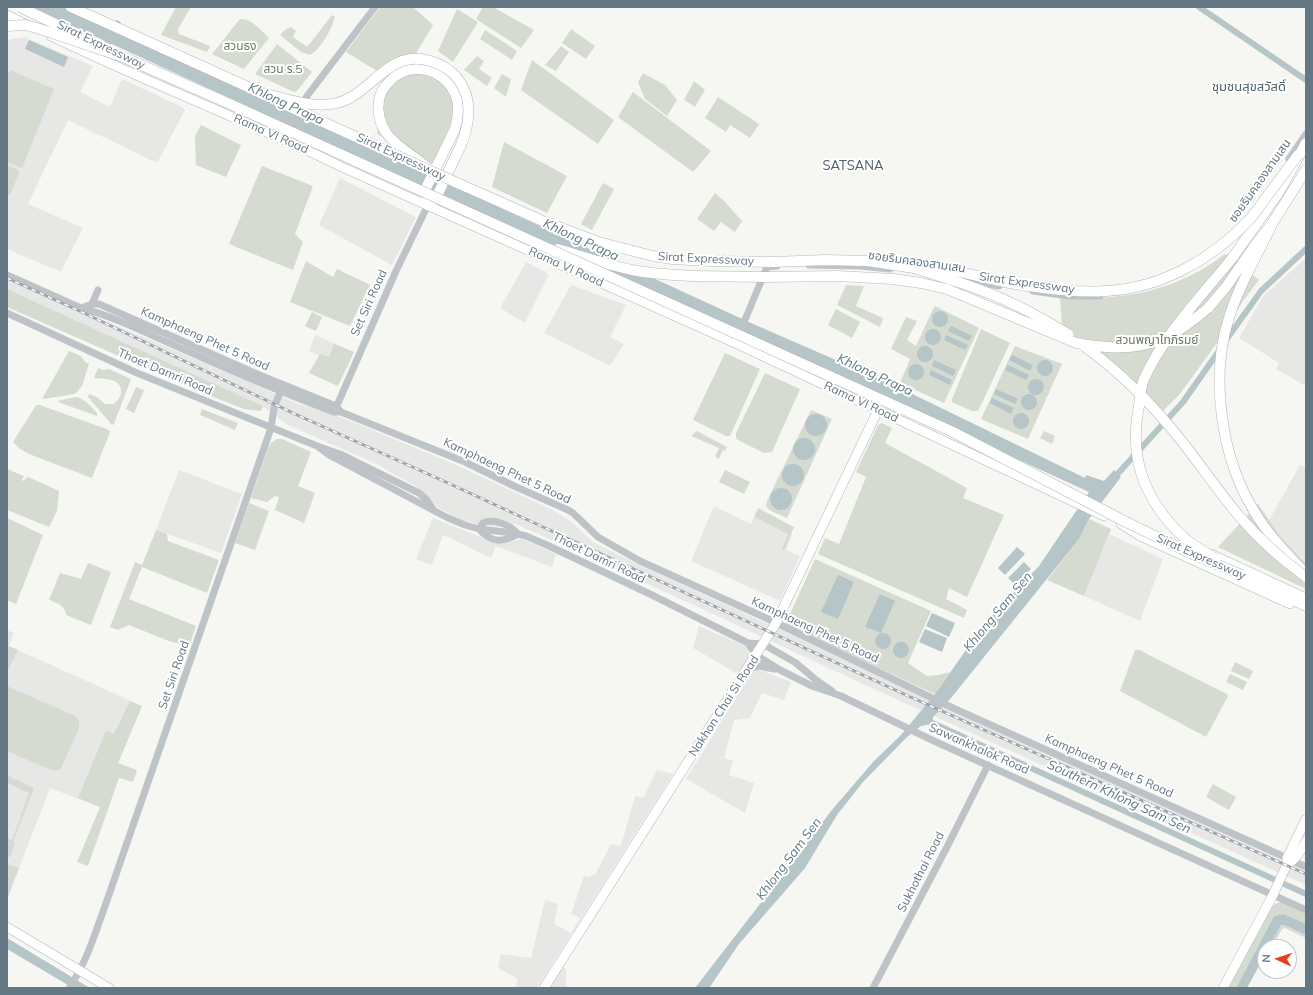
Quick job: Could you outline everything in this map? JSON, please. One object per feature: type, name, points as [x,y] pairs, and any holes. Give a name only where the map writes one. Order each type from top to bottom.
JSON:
[{"type":"highway","name":"Sirat Expressway","points":[[20,7],[123,56],[953,432],[1132,525],[1306,606]]},
{"type":"highway","name":"Sirat Expressway","points":[[71,7],[545,222],[598,242],[672,259],[773,262],[825,260],[868,261],[914,268],[939,269],[1021,285],[1070,291],[1120,290],[1154,282],[1188,268],[1219,247],[1250,219],[1306,143]]},
{"type":"highway","points":[[7,26],[25,25],[37,28],[123,56]]},
{"type":"highway","points":[[259,92],[309,104],[327,105],[352,97],[396,63],[406,60],[425,59],[442,65],[461,83],[465,91],[468,101],[469,121],[461,145],[438,194],[428,205]]},
{"type":"highway","points":[[428,205],[426,188],[432,170],[455,128],[458,118],[456,97],[448,82],[441,76],[424,69],[404,71],[390,80],[380,94],[378,110],[379,117],[387,134],[402,149],[432,170]]},
{"type":"highway","points":[[1242,575],[1189,541],[1165,518],[1152,499],[1142,476],[1136,449],[1136,425],[1143,380],[1165,340],[1233,258],[1279,192],[1298,155]]},
{"type":"highway","name":"Sirat Expressway","points":[[531,241],[631,270],[671,275],[765,277],[838,276],[893,278],[947,289],[1076,343],[1093,346],[1132,347],[1163,339],[1192,321],[1208,308],[1226,288],[1253,248],[1273,222],[1306,170]]},
{"type":"highway","points":[[1273,222],[1241,287],[1228,321],[1221,362],[1220,398],[1223,430],[1231,463],[1243,492],[1254,512],[1276,541],[1306,576]]},
{"type":"highway","points":[[914,268],[970,286],[998,297],[1040,317],[1073,337],[1105,362],[1147,401],[1179,438],[1239,516],[1273,551],[1306,576]]},
{"type":"main road","name":"Rama VI Road","points":[[7,15],[99,59],[283,139],[344,168],[735,343],[1123,524],[1142,537],[1306,611]]},
{"type":"main road","name":"Nakhon Chai Si Road","points":[[544,988],[776,623],[878,410]]},
{"type":"main road","name":"Rama VI Road","points":[[1123,524],[1147,529],[1210,554],[1306,598]]},
{"type":"main road","points":[[1291,860],[1306,819]]},
{"type":"main road","points":[[1223,988],[1281,877],[1306,835]]},
{"type":"main road","points":[[7,927],[78,975],[109,988]]},
{"type":"street","points":[[80,7],[116,27],[99,59]]},
{"type":"street","points":[[283,139],[307,96],[375,7]]},
{"type":"street","name":"ซอยริมคลองสามเสน","points":[[735,343],[767,267],[814,265],[860,266],[961,279],[1069,296],[1088,297],[1119,294],[1154,285],[1188,270],[1225,243],[1236,233],[1249,219],[1306,134]]},
{"type":"street","name":"Set Siri Road","points":[[337,410],[396,271],[428,205]]},
{"type":"street","name":"Kamphaeng Phet 5 Road","points":[[7,275],[81,308],[93,311],[465,462],[572,513],[605,542],[640,560],[953,708],[1306,867]]},
{"type":"street","points":[[81,308],[92,304],[98,290]]},
{"type":"street","name":"Kamphaeng Phet 5 Road","points":[[92,304],[100,304],[281,388]]},
{"type":"street","name":"Thoet Damri Road","points":[[7,313],[137,373],[317,446],[329,455],[435,511],[465,525],[479,529],[485,536],[500,541],[518,534]]},
{"type":"street","name":"Set Siri Road","points":[[69,988],[78,975],[91,944],[153,770],[272,428],[274,408],[281,388]]},
{"type":"street","name":"Thoet Damri Road","points":[[479,529],[483,523],[487,521],[500,523],[514,529],[518,534],[549,546],[748,643],[763,644]]},
{"type":"street","points":[[748,643],[756,655]]},
{"type":"street","name":"Sawankhalok Road","points":[[763,644],[796,663],[816,680],[841,696],[892,721],[929,739],[1274,892],[1306,910]]},
{"type":"street","name":"Sawankhalok Road","points":[[756,655],[780,670],[812,686],[841,696]]},
{"type":"street","points":[[747,669],[759,666],[780,670]]},
{"type":"street","name":"Sukhothai Road","points":[[873,988],[988,765]]},
{"type":"shaded area","points":[[24,37],[93,66],[80,92],[110,107],[122,79],[182,107],[185,110],[157,163],[68,120],[28,204],[83,228],[61,272],[7,249],[7,40]]},
{"type":"shaded area","points":[[340,178],[416,217],[392,265],[319,225]]},
{"type":"shaded area","points":[[1306,258],[1306,386],[1276,369],[1279,363],[1239,338],[1264,295]]},
{"type":"shaded area","points":[[526,262],[549,274],[525,323],[500,308]]},
{"type":"shaded area","points":[[7,277],[84,312],[294,402],[346,419],[454,464],[551,509],[572,522],[593,542],[633,562],[1306,871],[1306,885],[861,683],[516,524],[499,527],[477,524],[459,519],[439,508],[417,487],[376,464],[286,424],[263,406],[7,289]]},
{"type":"shaded area","points":[[571,285],[626,305],[610,337],[624,344],[610,366],[544,333]]},
{"type":"shaded area","points":[[315,335],[354,352],[347,368],[309,351]]},
{"type":"shaded area","points":[[1300,465],[1306,467],[1306,562],[1281,537],[1269,520]]},
{"type":"shaded area","points":[[179,470],[242,494],[221,553],[156,530]]},
{"type":"shaded area","points":[[714,506],[751,524],[754,517],[792,535],[786,550],[800,556],[780,601],[691,561]]},
{"type":"shaded area","points":[[433,518],[500,544],[522,539],[556,554],[552,567],[496,546],[491,558],[443,535],[432,565],[416,559]]},
{"type":"shaded area","points":[[1109,534],[1163,559],[1140,621],[1084,596]]},
{"type":"shaded area","points":[[699,626],[747,647],[749,652],[748,659],[738,674],[693,648]]},
{"type":"shaded area","points":[[7,630],[14,633],[9,646],[142,706],[100,807],[50,788],[7,899]]},
{"type":"shaded area","points":[[757,669],[791,682],[784,700],[762,693],[750,718],[734,720],[724,758],[733,761],[729,775],[754,783],[745,813],[686,779],[752,672]]},
{"type":"shaded area","points":[[657,770],[673,774],[537,988],[515,988],[518,979],[498,968],[501,954],[531,958],[545,900],[558,904],[554,924],[571,933],[580,918],[571,914],[584,876],[589,877],[596,873],[611,844],[621,846],[635,796],[643,798]]},
{"type":"shaded area","points":[[563,967],[566,968],[566,988],[549,988]]},
{"type":"green space","points":[[176,7],[191,7],[178,29],[179,34],[210,46],[207,52],[161,35]]},
{"type":"green space","points":[[380,7],[413,7],[433,25],[415,55],[377,71],[346,52]]},
{"type":"green space","points":[[483,7],[493,7],[534,30],[521,48],[476,19]]},
{"type":"green space","points":[[457,9],[478,22],[453,62],[438,51]]},
{"type":"green space","points":[[332,15],[335,17],[328,33],[318,48],[310,55],[301,52],[280,35],[286,29],[291,27],[296,31],[293,37],[308,46]]},
{"type":"green space","name":"สวนธง","points":[[240,19],[244,19],[252,23],[269,38],[244,69],[212,54]]},
{"type":"green space","points":[[571,29],[595,46],[586,59],[562,43]]},
{"type":"green space","points":[[485,30],[517,51],[512,60],[480,39]]},
{"type":"green space","name":"สวน ร.5","points":[[277,44],[312,72],[297,91],[294,92],[255,74]]},
{"type":"green space","points":[[561,46],[569,52],[556,71],[545,65]]},
{"type":"green space","points":[[477,56],[484,61],[479,69],[492,78],[487,86],[464,70]]},
{"type":"green space","points":[[532,60],[614,120],[598,144],[521,90]]},
{"type":"green space","points":[[10,70],[54,89],[22,168],[7,162],[7,76]]},
{"type":"green space","points":[[413,72],[433,76],[447,86],[454,101],[454,117],[433,164],[377,134],[379,112],[383,96],[387,88],[401,77]]},
{"type":"green space","points":[[643,73],[665,85],[677,100],[667,116],[645,99],[638,82]]},
{"type":"green space","points":[[502,74],[511,79],[506,97],[494,88]]},
{"type":"green space","points":[[694,81],[705,90],[695,107],[684,100]]},
{"type":"green space","points":[[633,92],[711,151],[693,172],[618,117]]},
{"type":"green space","points":[[718,97],[759,124],[750,138],[730,125],[726,132],[705,118]]},
{"type":"green space","points":[[201,125],[241,145],[226,177],[196,165],[195,136]]},
{"type":"green space","points":[[504,142],[567,176],[547,213],[492,187]]},
{"type":"green space","points":[[7,165],[20,171],[10,195],[7,194]]},
{"type":"green space","points":[[262,166],[313,186],[295,234],[303,242],[293,270],[229,244]]},
{"type":"green space","points":[[603,183],[614,189],[592,230],[581,224]]},
{"type":"green space","points":[[715,193],[742,221],[735,232],[721,222],[714,231],[697,219]]},
{"type":"green space","name":"สวนพญาไทภิรมย์","points":[[1225,254],[1259,280],[1243,301],[1222,336],[1179,395],[1160,414],[1062,325],[1060,298],[1126,295],[1167,286],[1206,267]]},
{"type":"green space","points":[[306,261],[333,277],[337,269],[370,285],[350,326],[290,302]]},
{"type":"green space","points":[[846,285],[864,286],[856,306],[883,318],[880,327],[837,305]]},
{"type":"green space","points":[[7,289],[263,406],[261,411],[244,409],[203,393],[7,307]]},
{"type":"green space","points":[[935,306],[979,328],[944,403],[900,383],[910,359],[891,349],[906,317],[917,321],[907,340],[916,346]]},
{"type":"green space","points":[[836,309],[860,322],[852,338],[828,325]]},
{"type":"green space","points":[[312,312],[322,317],[316,331],[305,326]]},
{"type":"green space","points":[[981,329],[1010,343],[979,409],[977,411],[972,411],[952,402],[952,399]]},
{"type":"green space","points":[[334,344],[354,352],[338,386],[309,373],[320,354],[329,357]]},
{"type":"green space","points":[[1015,346],[1062,364],[1028,439],[981,419]]},
{"type":"green space","points":[[69,351],[81,356],[85,362],[89,364],[82,386],[74,394],[42,399]]},
{"type":"green space","points":[[725,353],[760,369],[730,436],[726,436],[693,420]]},
{"type":"green space","points":[[98,368],[103,370],[109,369],[131,379],[114,424],[112,425],[88,397],[89,394],[97,397],[105,404],[114,404],[120,396],[121,390],[118,383],[115,381],[94,378]]},
{"type":"green space","points":[[765,373],[800,389],[772,452],[764,453],[738,440],[736,438],[736,433]]},
{"type":"green space","points":[[136,387],[144,390],[134,413],[126,409]]},
{"type":"green space","points":[[75,397],[88,403],[97,413],[97,416],[58,402]]},
{"type":"green space","points":[[37,405],[109,430],[110,432],[92,478],[29,454],[20,449],[13,442]]},
{"type":"green space","points":[[202,409],[238,423],[235,430],[200,415]]},
{"type":"green space","points":[[811,410],[832,419],[787,518],[769,510],[766,506],[767,501]]},
{"type":"green space","points":[[882,423],[892,428],[885,443],[967,488],[963,498],[1004,515],[967,597],[949,588],[946,599],[967,610],[964,618],[818,554],[825,538],[839,544],[866,477],[856,472],[878,425]]},
{"type":"green space","points":[[697,431],[727,447],[725,451],[723,450],[719,459],[715,457],[719,448],[691,436]]},
{"type":"green space","points":[[1044,431],[1055,436],[1052,444],[1040,438]]},
{"type":"green space","points":[[277,439],[282,439],[311,452],[298,486],[315,493],[304,523],[275,510],[279,497],[275,496],[267,502],[251,498],[269,446]]},
{"type":"green space","points":[[7,469],[24,476],[22,480],[24,481],[28,477],[59,491],[57,511],[49,527],[7,510]]},
{"type":"green space","points":[[725,470],[750,482],[744,494],[719,482]]},
{"type":"green space","points":[[249,503],[269,511],[255,550],[235,543]]},
{"type":"green space","points":[[1258,504],[1281,537],[1306,563],[1306,589],[1218,547]]},
{"type":"green space","points":[[758,508],[794,527],[784,550],[782,549],[788,534],[754,517]]},
{"type":"green space","points":[[7,518],[43,535],[16,604],[7,600]]},
{"type":"green space","points":[[1089,519],[1111,529],[1084,596],[1047,580],[1079,539]]},
{"type":"green space","points":[[156,530],[167,534],[168,541],[219,560],[207,593],[142,567],[129,599],[196,626],[189,646],[169,641],[129,625],[118,630],[110,627],[135,562],[142,565]]},
{"type":"green space","points":[[815,559],[931,611],[908,663],[927,676],[950,672],[935,694],[785,625]]},
{"type":"green space","points":[[88,563],[111,572],[91,625],[66,615],[64,609],[58,603],[49,600],[60,573],[81,579]]},
{"type":"green space","points":[[9,646],[18,650],[7,672],[7,649]]},
{"type":"green space","points":[[1135,650],[1140,650],[1227,694],[1228,696],[1206,737],[1120,691]]},
{"type":"green space","points":[[1235,662],[1253,671],[1249,679],[1231,671]]},
{"type":"green space","points":[[1230,674],[1247,682],[1243,690],[1226,682]]},
{"type":"green space","points":[[7,686],[77,718],[79,728],[60,769],[51,770],[7,751]]},
{"type":"green space","points":[[130,701],[142,706],[118,763],[137,770],[133,782],[119,778],[88,866],[77,862],[100,807],[78,798],[106,731],[114,734]]},
{"type":"green space","points":[[8,776],[34,788],[13,842],[15,843],[11,856],[7,857],[7,838],[12,840],[29,793],[7,783]]},
{"type":"green space","points":[[1213,784],[1236,797],[1229,810],[1206,797]]},
{"type":"green space","points":[[7,864],[19,868],[7,899]]},
{"type":"green space","points":[[1281,902],[1306,912],[1306,924],[1284,914],[1274,916],[1262,939],[1257,939],[1257,948],[1236,988],[1228,988],[1271,907]]},
{"type":"green space","points":[[1281,925],[1306,935],[1306,938],[1285,928],[1282,929],[1276,939],[1273,939]]},
{"type":"water","points":[[31,7],[63,7],[751,323],[900,388],[1085,478],[1086,475],[1104,481],[1114,470],[1121,477],[1089,519],[1079,539],[951,698],[933,717],[933,722],[921,726],[907,737],[863,782],[837,815],[805,868],[739,944],[709,988],[695,988],[831,811],[874,761],[901,735],[935,694],[985,623],[1039,566],[1089,492]]},
{"type":"water","points":[[29,40],[68,57],[64,67],[25,49]]},
{"type":"water","points":[[940,311],[947,316],[948,319],[943,326],[940,327],[933,322],[932,319],[937,312]]},
{"type":"water","points":[[951,326],[972,336],[969,341],[948,331]]},
{"type":"water","points":[[933,329],[940,334],[941,337],[936,344],[933,345],[926,340],[925,337],[930,330]]},
{"type":"water","points":[[946,335],[968,345],[965,350],[944,340]]},
{"type":"water","points":[[925,346],[932,351],[933,354],[928,361],[925,362],[918,357],[917,354],[922,347]]},
{"type":"water","points":[[1012,355],[1033,365],[1030,371],[1009,360]]},
{"type":"water","points":[[934,360],[956,370],[953,376],[932,366]]},
{"type":"water","points":[[1045,360],[1052,365],[1053,368],[1048,375],[1045,376],[1038,371],[1037,368],[1042,361]]},
{"type":"water","points":[[916,364],[923,369],[924,372],[919,379],[916,380],[909,375],[908,372],[913,365]]},
{"type":"water","points":[[1008,365],[1029,375],[1026,380],[1005,370]]},
{"type":"water","points":[[931,370],[952,380],[950,385],[929,375]]},
{"type":"water","points":[[1036,379],[1043,384],[1044,387],[1039,394],[1036,395],[1029,390],[1028,387],[1033,380]]},
{"type":"water","points":[[996,389],[1018,399],[1015,404],[994,394]]},
{"type":"water","points":[[1029,394],[1036,399],[1037,402],[1032,409],[1029,410],[1022,405],[1021,402],[1026,395]]},
{"type":"water","points":[[992,398],[1014,408],[1011,414],[990,403]]},
{"type":"water","points":[[1021,413],[1028,418],[1029,421],[1024,428],[1021,429],[1014,424],[1013,421],[1018,414]]},
{"type":"water","points":[[816,414],[824,417],[827,425],[824,433],[816,436],[808,433],[805,425],[808,417]]},
{"type":"water","points":[[804,438],[812,441],[815,449],[812,457],[804,460],[796,457],[793,449],[796,441]]},
{"type":"water","points":[[793,464],[801,467],[804,475],[801,483],[793,486],[785,483],[782,475],[785,467]]},
{"type":"water","points":[[781,488],[789,491],[792,499],[789,507],[781,510],[773,507],[770,499],[773,491]]},
{"type":"water","points":[[1017,547],[1025,554],[1005,575],[998,568]]},
{"type":"water","points":[[1024,562],[1031,569],[1015,585],[1008,578]]},
{"type":"water","points":[[838,575],[854,582],[838,619],[821,612]]},
{"type":"water","points":[[880,594],[895,601],[881,633],[865,627]]},
{"type":"water","points":[[932,613],[955,623],[949,637],[926,626]]},
{"type":"water","points":[[925,629],[947,638],[942,652],[919,642]]},
{"type":"water","points":[[883,633],[890,638],[891,641],[886,648],[883,649],[876,644],[875,641],[880,634]]},
{"type":"water","points":[[901,642],[908,647],[909,650],[904,657],[901,658],[894,653],[893,650],[898,643]]},
{"type":"water","points":[[1284,914],[1306,924],[1306,935],[1281,925],[1273,939],[1262,939],[1274,916]]},
{"type":"water","points":[[7,938],[90,988],[73,988],[7,949]]},
{"type":"water","points":[[1257,948],[1257,970],[1247,988],[1236,988]]},
{"type":"waterway","points":[[1199,7],[1306,80]]},
{"type":"waterway","name":"Khlong Sam Sen","points":[[1226,340],[1261,291],[1306,249]]},
{"type":"waterway","name":"Khlong Sam Sen","points":[[1112,480],[1183,402],[1221,348]]},
{"type":"waterway","name":"Southern Khlong Sam Sen","points":[[926,720],[1306,894]]},
{"type":"railway","points":[[7,278],[295,414],[448,483],[906,695],[1306,874]]},
{"type":"district","name":"ชุมชนสุขสวัสดิ์","points":[[1249,87]]},
{"type":"district","name":"SATSANA","points":[[853,166]]},
{"type":"water label","name":"Khlong Prapa","points":[[286,104]]},
{"type":"water label","name":"Khlong Prapa","points":[[581,240]]},
{"type":"water label","name":"Khlong Prapa","points":[[875,375]]}]
